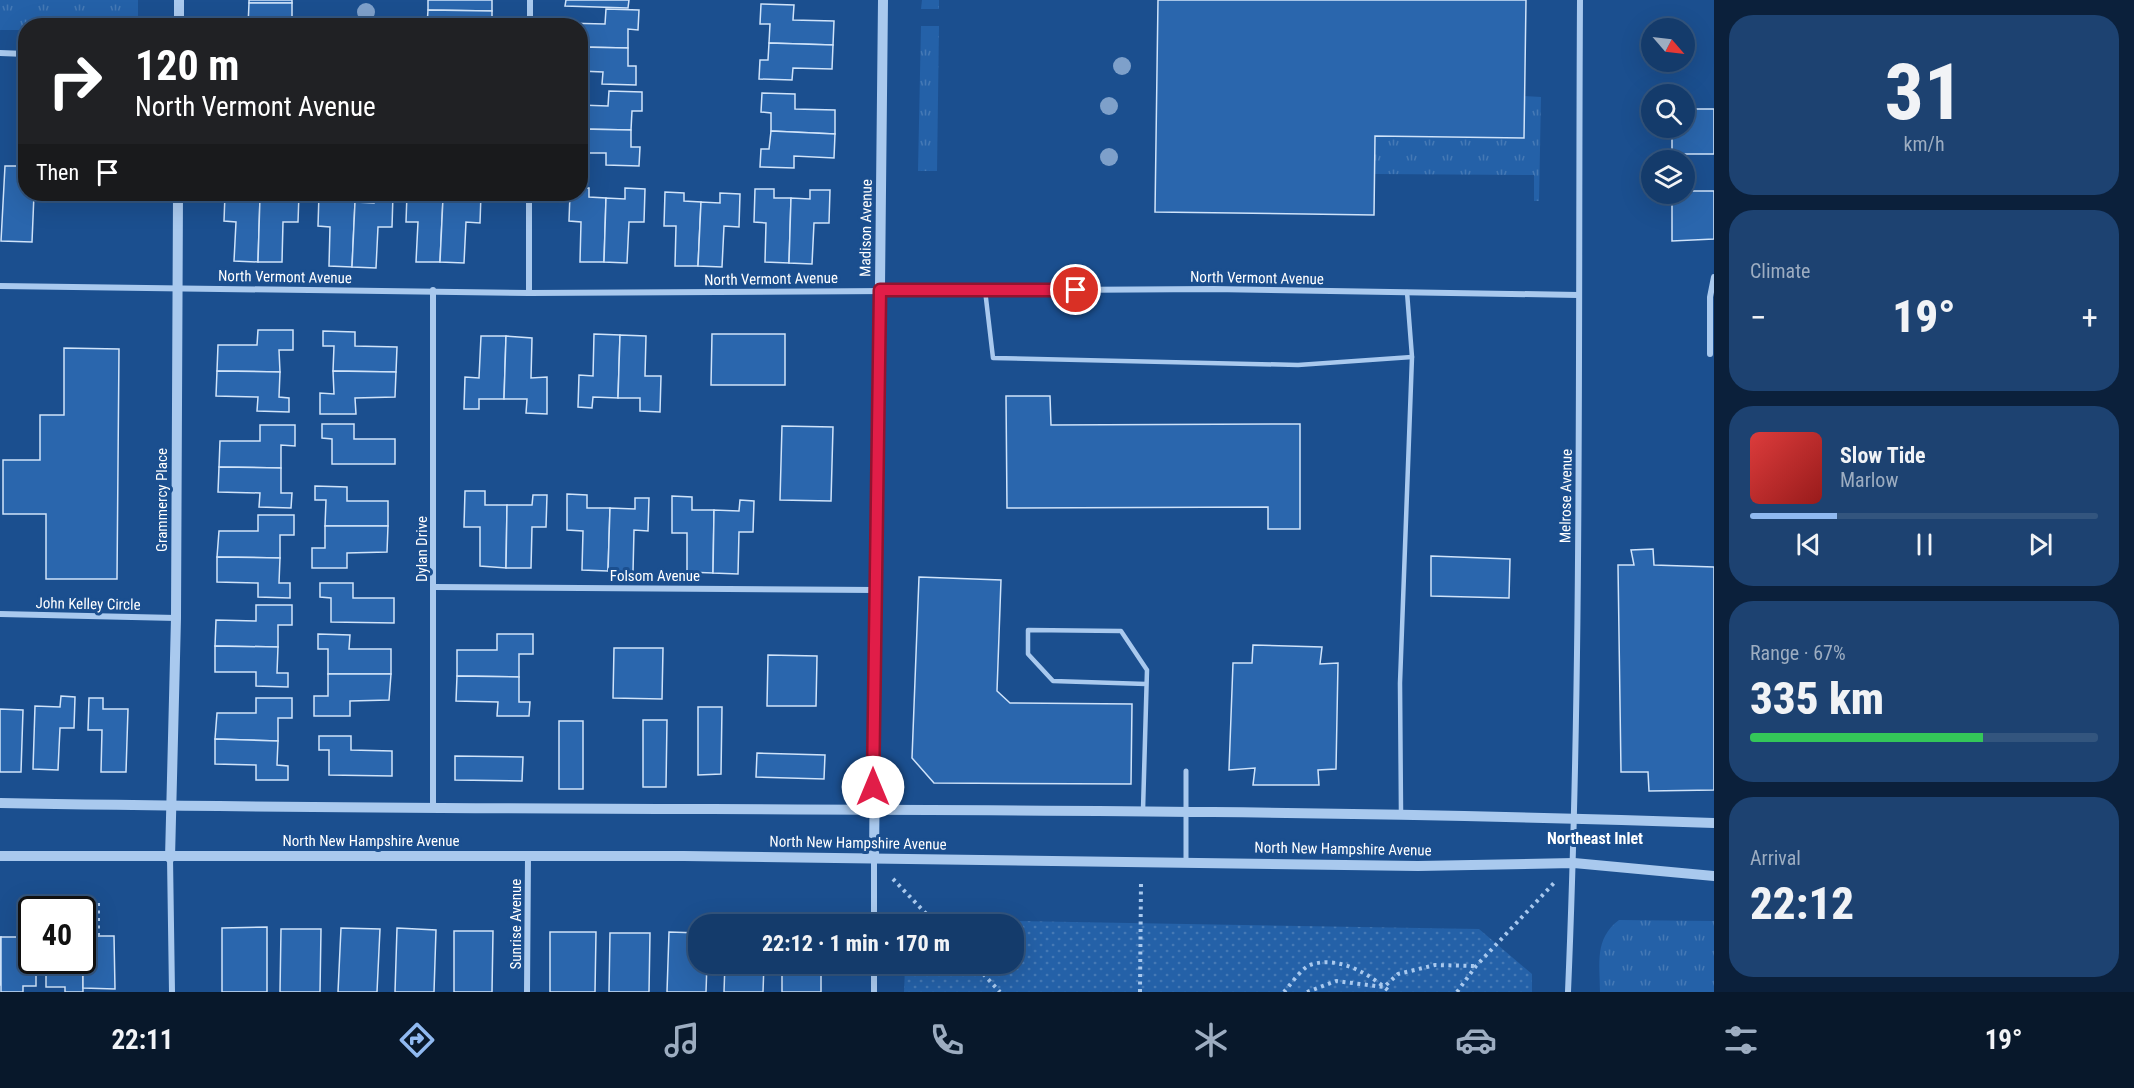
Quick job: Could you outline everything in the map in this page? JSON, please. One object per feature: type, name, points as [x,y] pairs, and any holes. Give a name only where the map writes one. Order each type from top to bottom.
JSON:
[{"type":"street","points":[[179,0],[179,18]]},
{"type":"street","points":[[530,0],[530,18]]},
{"type":"street","name":"Madison Avenue","points":[[874,914],[875,590],[883,0]]},
{"type":"street","name":"Melrose Avenue","points":[[1568,992],[1574,863],[1580,0]]},
{"type":"street","points":[[0,53],[18,54]]},
{"type":"street","name":"Grammercy Place","points":[[170,858],[176,618],[178,201]]},
{"type":"street","points":[[529,201],[529,293]]},
{"type":"street","points":[[1710,354],[1710,297],[1714,277]]},
{"type":"street","name":"North Vermont Avenue","points":[[0,286],[529,293],[985,290],[1578,295]]},
{"type":"street","name":"Dylan Drive","points":[[433,290],[433,807]]},
{"type":"street","name":"Folsom Avenue","points":[[434,587],[875,590]]},
{"type":"street","name":"John Kelley Circle","points":[[0,614],[176,618]]},
{"type":"street","points":[[1186,771],[1186,863]]},
{"type":"street","points":[[0,803],[1143,812],[1573,818],[1714,823]]},
{"type":"street","name":"North New Hampshire Avenue","points":[[0,856],[874,858],[1418,866],[1574,863],[1714,876]]},
{"type":"street","name":"Sunrise Avenue","points":[[527,992],[528,856]]},
{"type":"street","points":[[170,858],[172,992]]},
{"type":"street","points":[[874,974],[874,992]]},
{"type":"lane","points":[[985,290],[993,358],[1298,365],[1412,357]]},
{"type":"lane","points":[[1401,816],[1400,683],[1412,357],[1407,292]]},
{"type":"lane","points":[[1143,812],[1147,670],[1121,632],[1028,630],[1028,654],[1053,681],[1146,684]]},
{"type":"path","points":[[874,858],[927,914]]},
{"type":"path","points":[[1140,992],[1141,862]]},
{"type":"path","points":[[1457,992],[1476,966],[1574,863]]},
{"type":"path","points":[[98,898],[98,936]]},
{"type":"path","points":[[1284,992],[1308,966],[1331,961],[1367,975],[1390,992]]},
{"type":"path","points":[[1384,987],[1398,974],[1435,965],[1476,966]]},
{"type":"path","points":[[983,974],[1000,992]]},
{"type":"path","points":[[1307,992],[1336,981],[1384,987]]},
{"type":"green space","points":[[0,0],[138,0],[138,18],[18,18],[18,30],[0,30]]},
{"type":"green space","points":[[922,0],[939,0],[939,9],[921,9]]},
{"type":"green space","points":[[921,26],[939,26],[937,171],[918,171]]},
{"type":"green space","points":[[1524,96],[1541,97],[1539,201],[1534,201],[1534,175],[1375,174],[1375,136]]},
{"type":"green space","points":[[1619,920],[1714,921],[1714,992],[1600,992],[1599,961],[1602,943],[1605,935]]},
{"type":"green space","points":[[1024,921],[1479,929],[1532,974],[1532,992],[904,992],[905,974],[1024,974]]},
{"type":"building","points":[[249,0],[292,0],[292,3],[249,3]]},
{"type":"building","points":[[428,0],[492,0],[492,11],[428,10]]},
{"type":"building","points":[[566,0],[629,0],[628,8],[565,6]]},
{"type":"building","points":[[1158,0],[1526,0],[1524,138],[1375,136],[1374,215],[1155,212]]},
{"type":"building","points":[[249,3],[292,3],[292,18],[248,18]]},
{"type":"building","points":[[761,4],[794,5],[793,20],[834,21],[833,45],[769,43],[770,24],[760,24]]},
{"type":"building","points":[[606,9],[639,10],[638,30],[628,29],[628,48],[588,47],[588,24],[605,24]]},
{"type":"building","points":[[428,10],[492,11],[492,18],[428,18]]},
{"type":"building","points":[[769,43],[833,45],[832,69],[793,68],[792,80],[759,79],[760,60],[768,60]]},
{"type":"building","points":[[588,47],[628,48],[628,66],[636,66],[636,85],[602,84],[603,72],[588,71]]},
{"type":"building","points":[[609,91],[642,92],[642,111],[632,111],[631,130],[588,129],[588,105],[608,106]]},
{"type":"building","points":[[762,93],[795,94],[795,109],[835,110],[835,134],[771,131],[771,113],[761,112]]},
{"type":"building","points":[[1695,109],[1714,109],[1714,154],[1695,154],[1695,150],[1672,150],[1672,138],[1695,138]]},
{"type":"building","points":[[588,129],[631,130],[631,147],[640,147],[639,166],[606,165],[606,153],[588,153]]},
{"type":"building","points":[[771,131],[835,134],[834,158],[794,156],[794,168],[760,167],[761,149],[769,149]]},
{"type":"building","points":[[5,166],[18,166],[18,201],[34,201],[32,242],[1,241]]},
{"type":"building","points":[[588,188],[589,197],[606,198],[604,262],[580,262],[581,222],[569,221],[570,201],[588,201]]},
{"type":"building","points":[[625,188],[645,189],[644,222],[629,222],[627,263],[604,262],[606,198],[625,199]]},
{"type":"building","points":[[755,189],[774,189],[774,198],[791,198],[789,263],[765,262],[766,223],[754,222]]},
{"type":"building","points":[[810,190],[830,190],[829,223],[814,223],[812,264],[789,263],[791,198],[810,199]]},
{"type":"building","points":[[1695,191],[1714,191],[1714,239],[1672,241],[1672,204],[1695,204]]},
{"type":"building","points":[[665,192],[684,193],[684,201],[701,202],[698,266],[675,266],[676,226],[664,226]]},
{"type":"building","points":[[720,193],[740,194],[739,227],[724,226],[722,267],[698,266],[701,202],[720,203]]},
{"type":"building","points":[[225,201],[260,201],[258,262],[234,261],[236,222],[224,221]]},
{"type":"building","points":[[260,201],[299,201],[298,222],[283,222],[282,262],[258,262]]},
{"type":"building","points":[[319,201],[355,202],[352,267],[329,266],[330,227],[318,226]]},
{"type":"building","points":[[374,201],[393,201],[392,227],[378,227],[376,268],[352,267],[355,202],[374,203]]},
{"type":"building","points":[[407,201],[443,201],[440,262],[416,262],[418,222],[406,222]]},
{"type":"building","points":[[443,201],[481,201],[480,223],[466,222],[464,263],[440,262]]},
{"type":"building","points":[[258,330],[293,330],[293,350],[279,350],[280,372],[217,371],[218,345],[257,345]]},
{"type":"building","points":[[323,331],[355,332],[355,346],[397,347],[396,372],[333,371],[334,346],[323,346]]},
{"type":"building","points":[[594,334],[620,335],[618,398],[593,397],[592,408],[578,407],[579,375],[593,376]]},
{"type":"building","points":[[712,334],[785,334],[785,385],[711,385]]},
{"type":"building","points":[[620,335],[646,336],[645,376],[661,376],[660,412],[640,411],[640,398],[618,398]]},
{"type":"building","points":[[481,336],[506,336],[504,399],[479,399],[479,409],[464,409],[465,377],[479,378]]},
{"type":"building","points":[[506,336],[532,338],[531,378],[547,377],[547,414],[526,413],[527,399],[504,399]]},
{"type":"building","points":[[64,348],[119,349],[117,579],[46,579],[46,514],[3,514],[3,460],[40,460],[40,415],[64,415]]},
{"type":"building","points":[[217,371],[280,372],[279,397],[289,398],[289,412],[257,411],[258,397],[216,396]]},
{"type":"building","points":[[333,371],[396,372],[395,397],[355,398],[356,414],[320,414],[320,393],[334,394]]},
{"type":"building","points":[[1006,396],[1050,396],[1051,425],[1300,424],[1300,529],[1268,529],[1268,507],[1007,508]]},
{"type":"building","points":[[322,424],[354,424],[354,439],[395,439],[395,464],[332,464],[332,439],[322,438]]},
{"type":"building","points":[[260,425],[295,425],[295,446],[281,445],[281,468],[219,467],[220,441],[260,441]]},
{"type":"building","points":[[782,426],[833,427],[831,501],[780,500]]},
{"type":"building","points":[[219,467],[281,468],[281,493],[292,493],[291,508],[259,507],[260,493],[218,492]]},
{"type":"building","points":[[315,486],[347,487],[347,501],[388,501],[388,526],[325,526],[326,500],[315,500]]},
{"type":"building","points":[[465,491],[485,491],[485,505],[507,505],[506,568],[480,566],[480,527],[464,527]]},
{"type":"building","points":[[567,494],[587,495],[587,508],[610,508],[608,571],[582,570],[583,531],[567,530]]},
{"type":"building","points":[[533,495],[547,495],[546,527],[532,527],[531,568],[506,568],[507,505],[532,505]]},
{"type":"building","points":[[672,496],[692,497],[692,510],[714,510],[713,573],[687,572],[687,533],[672,533]]},
{"type":"building","points":[[635,498],[649,498],[648,531],[634,530],[633,572],[608,571],[610,508],[635,509]]},
{"type":"building","points":[[740,500],[754,501],[753,532],[739,532],[738,574],[713,573],[714,510],[739,511]]},
{"type":"building","points":[[258,515],[294,515],[294,535],[280,535],[280,558],[217,557],[219,531],[258,531]]},
{"type":"building","points":[[325,526],[388,526],[387,552],[347,553],[347,568],[312,568],[312,548],[325,548]]},
{"type":"building","points":[[1653,549],[1654,565],[1714,567],[1714,790],[1649,791],[1648,772],[1621,772],[1618,565],[1634,565],[1631,550]]},
{"type":"building","points":[[1431,556],[1510,559],[1509,598],[1431,596]]},
{"type":"building","points":[[217,557],[280,558],[279,583],[290,583],[290,598],[258,597],[258,583],[217,582]]},
{"type":"building","points":[[919,577],[1001,580],[997,691],[1010,703],[1132,704],[1131,784],[934,783],[912,758]]},
{"type":"building","points":[[320,583],[353,583],[353,598],[394,598],[394,623],[331,622],[331,598],[320,597]]},
{"type":"building","points":[[256,605],[292,605],[292,625],[278,625],[278,647],[215,646],[216,620],[256,621]]},
{"type":"building","points":[[318,634],[350,635],[349,649],[391,649],[391,674],[328,674],[328,649],[318,649]]},
{"type":"building","points":[[497,634],[533,634],[533,654],[519,654],[519,677],[457,676],[457,650],[497,650]]},
{"type":"building","points":[[1253,645],[1322,647],[1320,664],[1338,663],[1336,769],[1318,770],[1319,785],[1253,785],[1255,768],[1229,770],[1233,663],[1252,663]]},
{"type":"building","points":[[215,646],[278,647],[277,673],[288,673],[288,687],[256,686],[256,672],[215,672]]},
{"type":"building","points":[[614,648],[663,648],[662,699],[613,698]]},
{"type":"building","points":[[768,655],[817,656],[816,706],[767,706]]},
{"type":"building","points":[[328,674],[391,674],[389,700],[350,701],[350,716],[314,716],[314,696],[328,696]]},
{"type":"building","points":[[457,676],[519,677],[519,702],[530,702],[529,716],[497,716],[498,702],[456,701]]},
{"type":"building","points":[[61,696],[75,697],[74,728],[60,728],[58,770],[33,769],[35,706],[60,707]]},
{"type":"building","points":[[89,698],[103,698],[103,709],[128,709],[126,772],[101,772],[102,730],[88,730]]},
{"type":"building","points":[[256,698],[292,698],[292,718],[278,718],[278,741],[215,739],[217,713],[256,713]]},
{"type":"building","points":[[698,707],[722,707],[721,774],[698,775]]},
{"type":"building","points":[[0,709],[23,710],[21,772],[0,772]]},
{"type":"building","points":[[643,720],[667,720],[666,787],[643,787]]},
{"type":"building","points":[[559,721],[583,721],[583,789],[559,789]]},
{"type":"building","points":[[319,736],[351,736],[351,750],[392,751],[392,776],[329,775],[329,750],[319,750]]},
{"type":"building","points":[[215,739],[278,741],[277,765],[288,766],[288,780],[256,780],[256,765],[215,764]]},
{"type":"building","points":[[757,753],[825,755],[824,779],[756,777]]},
{"type":"building","points":[[455,756],[523,757],[522,781],[455,780]]},
{"type":"building","points":[[267,927],[267,992],[222,992],[222,928]]},
{"type":"building","points":[[341,928],[380,929],[377,992],[338,992]]},
{"type":"building","points":[[397,928],[436,930],[434,992],[395,992]]},
{"type":"building","points":[[281,929],[321,929],[320,992],[280,992]]},
{"type":"building","points":[[454,931],[493,931],[492,992],[454,992]]},
{"type":"building","points":[[550,932],[596,932],[595,992],[550,992]]},
{"type":"building","points":[[669,932],[688,933],[688,974],[707,974],[706,992],[667,992]]},
{"type":"building","points":[[610,933],[650,933],[649,992],[609,992]]},
{"type":"building","points":[[96,936],[114,936],[115,989],[83,988],[83,974],[96,974]]},
{"type":"building","points":[[1,937],[1,985],[0,985]]},
{"type":"building","points":[[1,937],[18,937],[18,974],[36,974],[36,986],[23,986],[23,992],[1,992]]},
{"type":"building","points":[[46,974],[83,974],[83,992],[65,992],[65,987],[46,987]]},
{"type":"building","points":[[725,974],[764,974],[763,992],[724,992]]},
{"type":"building","points":[[782,974],[821,974],[821,992],[782,992]]},
{"type":"district","name":"Northeast Inlet","points":[[1595,838]]},
{"type":"route","points":[[873,787],[880,290],[1076,290]]}]
